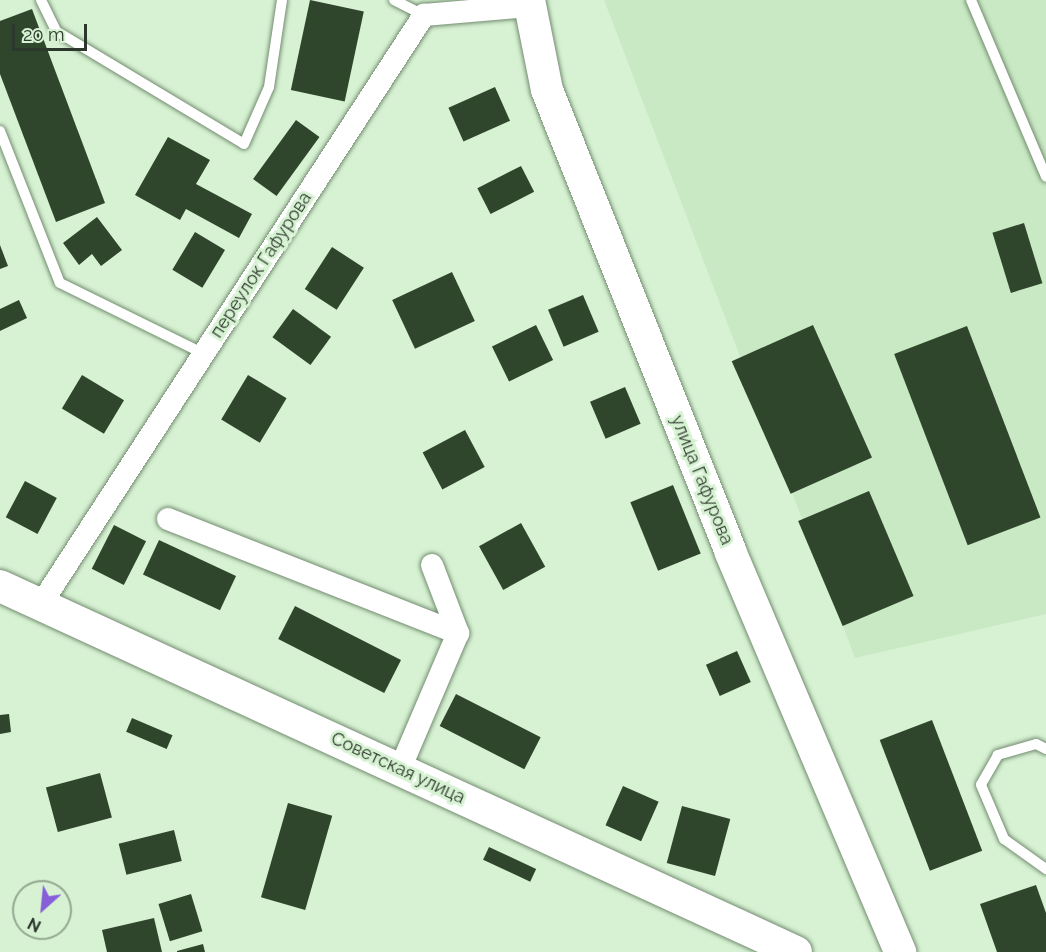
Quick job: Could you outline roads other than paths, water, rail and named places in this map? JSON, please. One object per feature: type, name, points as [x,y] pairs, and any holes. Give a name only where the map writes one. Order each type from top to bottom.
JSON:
[{"type":"main road","name":"улица Гафурова","points":[[529,3],[548,90],[730,551],[900,952]]},
{"type":"main road","name":"Советская улица","points":[[0,585],[796,952]]},
{"type":"street","points":[[424,15],[529,3]]},
{"type":"street","name":"переулок Гафурова","points":[[41,604],[424,15]]},
{"type":"street","points":[[168,519],[458,633]]},
{"type":"street","points":[[400,769],[458,633],[432,565]]},
{"type":"lane","points":[[41,0],[56,32],[244,144],[269,87],[282,0]]},
{"type":"lane","points":[[394,0],[424,15]]},
{"type":"lane","points":[[972,0],[1046,177]]},
{"type":"lane","points":[[0,131],[60,283],[204,354]]},
{"type":"lane","points":[[1046,749],[1036,744],[998,755],[981,785],[1004,839],[1046,869]]}]
